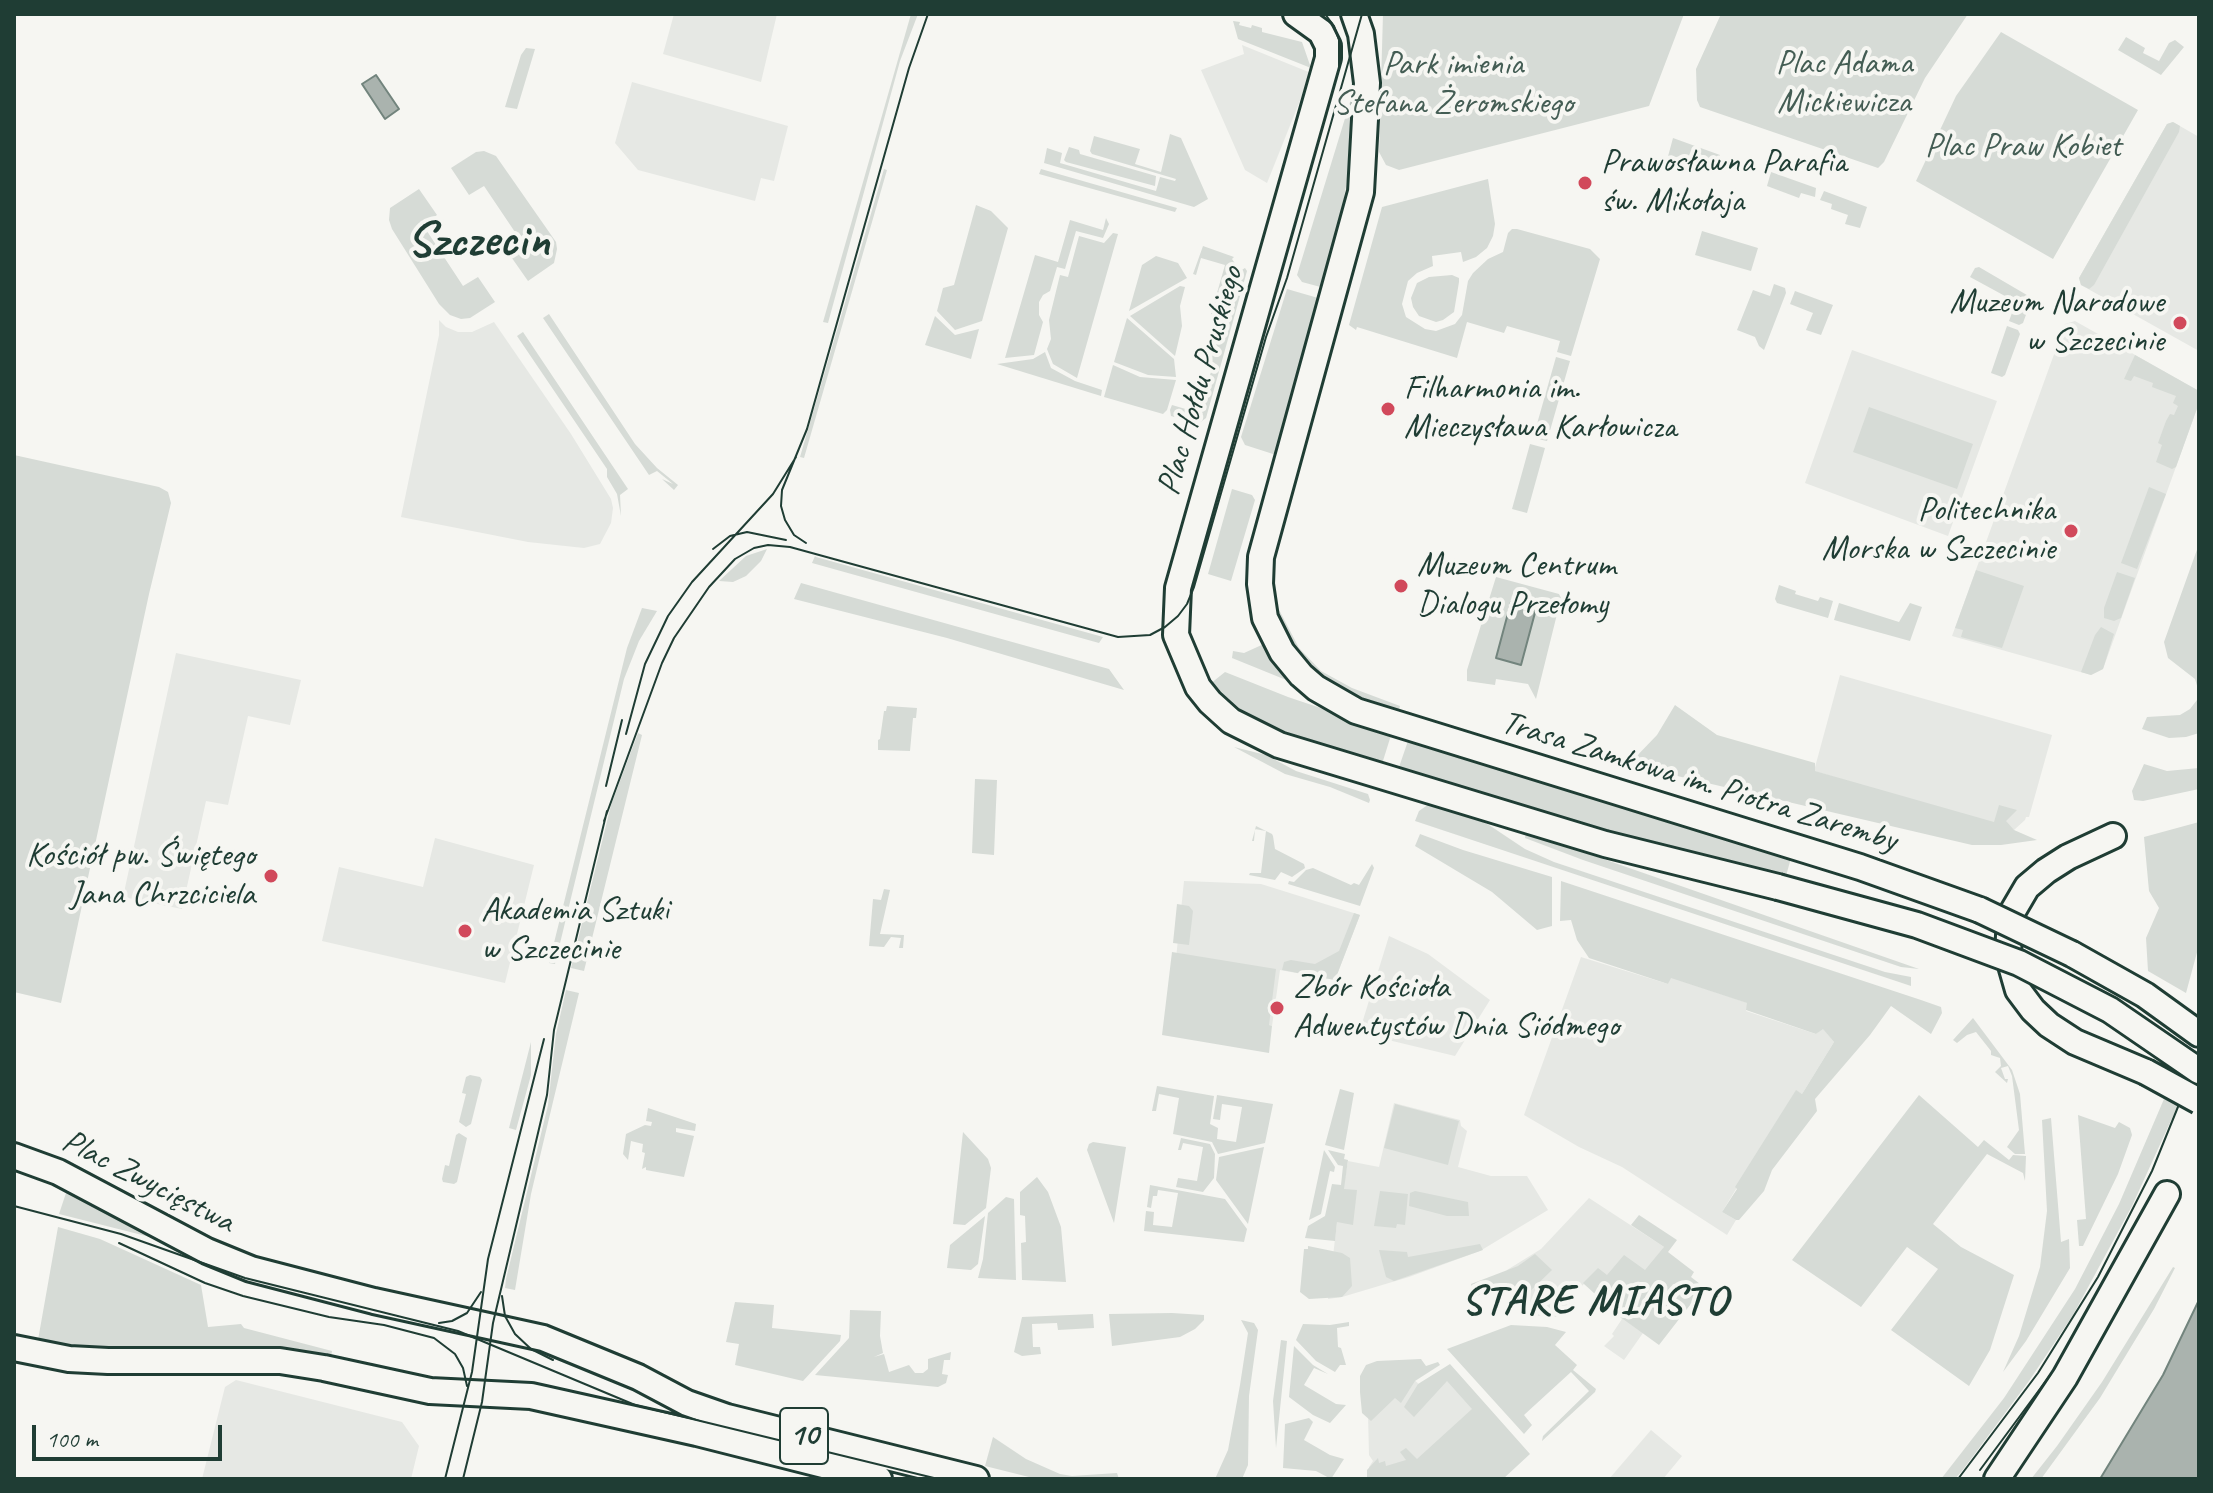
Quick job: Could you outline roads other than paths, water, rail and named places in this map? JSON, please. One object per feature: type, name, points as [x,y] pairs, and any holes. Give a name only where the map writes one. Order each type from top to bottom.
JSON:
[{"type":"main road","name":"Plac Hołdu Pruskiego","points":[[1296,14],[1324,36],[1328,49],[1327,63],[1182,573],[1176,606],[1176,635],[1201,692],[1231,721],[1279,745],[1605,844],[1889,916],[1995,954],[2054,980],[2110,1010],[2199,1071]]},
{"type":"main road","name":"Trasa Zamkowa im. Piotra Zaremby","points":[[1354,14],[1360,32],[1367,83],[1363,171],[1353,222],[1263,542],[1260,584],[1269,630],[1296,670],[1325,694],[1356,711],[1883,875],[1980,910],[2090,963],[2145,995],[2199,1034]]},
{"type":"main road","points":[[2113,836],[2046,871],[2027,887],[2015,904],[2008,928],[2009,964],[2018,990],[2033,1010],[2056,1030],[2075,1042],[2146,1072],[2199,1101]]},
{"type":"main road","name":"Plac Zwycięstwa","points":[[14,1156],[53,1170],[207,1251],[251,1269],[553,1341],[638,1377],[687,1403],[727,1417],[976,1479]]},
{"type":"main road","points":[[1997,1479],[2077,1357],[2167,1194]]},
{"type":"main road","name":"10","points":[[14,1348],[69,1359],[108,1361],[275,1360],[451,1393],[531,1396],[697,1433],[879,1479]]},
{"type":"tram line","points":[[806,543],[794,535],[785,520],[781,506],[782,490],[807,429],[909,68],[928,14]]},
{"type":"tram line","points":[[1325,14],[1339,40],[1339,70]]},
{"type":"tram line","points":[[604,821],[674,638],[709,587],[735,559],[754,548],[768,545],[790,547],[1118,637],[1150,635],[1178,616],[1194,587],[1362,14]]},
{"type":"tram line","points":[[626,734],[645,664],[668,616],[692,582],[773,494],[796,457]]},
{"type":"tram line","points":[[713,549],[730,536],[747,532],[786,540]]},
{"type":"tram line","points":[[606,786],[622,720]]},
{"type":"tram line","points":[[463,1479],[482,1402],[493,1323],[547,1095],[554,1030],[607,811]]},
{"type":"tram line","points":[[445,1479],[472,1372],[488,1259],[544,1039]]},
{"type":"tram line","points":[[1958,1479],[2038,1373],[2098,1277],[2152,1171],[2199,1055]]},
{"type":"tram line","points":[[14,1206],[121,1234],[245,1278],[458,1331],[635,1405],[938,1479]]},
{"type":"tram line","points":[[119,1243],[205,1283],[243,1296],[434,1338],[455,1354],[463,1368],[467,1386]]},
{"type":"tram line","points":[[439,1323],[452,1321],[467,1313],[481,1292]]},
{"type":"tram line","points":[[502,1296],[505,1316],[515,1334],[531,1349],[553,1360]]},
{"type":"tram line","points":[[1980,1470],[2051,1374]]},
{"type":"place","name":"Prawosławna Parafia św. Mikołaja","points":[[1585,183]]},
{"type":"place","name":"Muzeum Narodowe w Szczecinie","points":[[2180,323]]},
{"type":"place","name":"Filharmonia im. Mieczysława Karłowicza","points":[[1388,409]]},
{"type":"place","name":"Politechnika Morska w Szczecinie","points":[[2071,531]]},
{"type":"place","name":"Muzeum Centrum Dialogu Przełomy","points":[[1401,586]]},
{"type":"place","name":"Kościół pw. Świętego Jana Chrzciciela","points":[[271,876]]},
{"type":"place","name":"Akademia Sztuki w Szczecinie","points":[[465,931]]},
{"type":"place","name":"Zbór Kościoła Adwentystów Dnia Siódmego","points":[[1277,1008]]},
{"type":"district","name":"Szczecin","points":[[478,242]]},
{"type":"district","name":"STARE MIASTO","points":[[1595,1302]]},
{"type":"park label","name":"Park imienia Stefana Żeromskiego","points":[[1453,84]]},
{"type":"park label","name":"Plac Adama Mickiewicza","points":[[1844,84]]},
{"type":"park label","name":"Plac Praw Kobiet","points":[[2023,147]]}]
